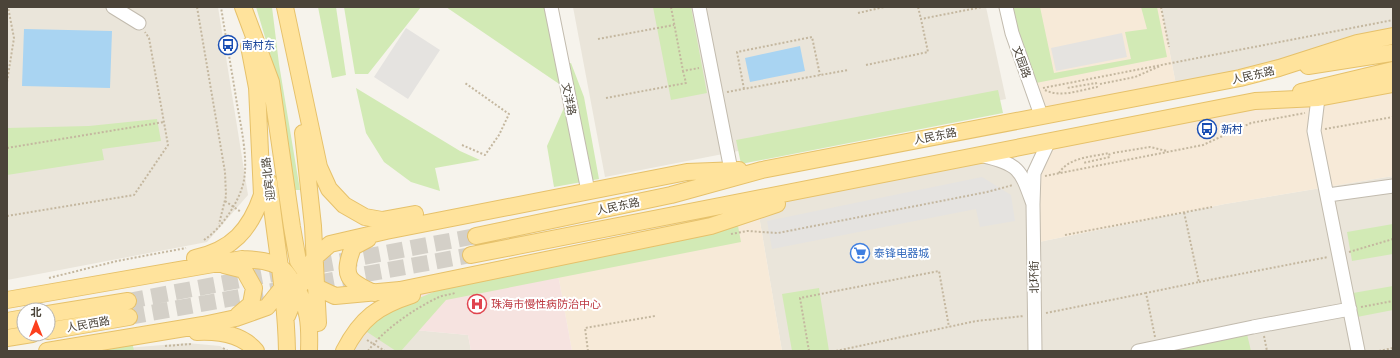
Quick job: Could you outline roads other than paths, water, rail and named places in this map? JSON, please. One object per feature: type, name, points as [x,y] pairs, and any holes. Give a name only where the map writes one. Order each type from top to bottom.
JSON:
[{"type":"main road","name":"迎宾北路","points":[[242,7],[257,87],[274,230],[288,280],[307,309],[310,331],[309,351]]},
{"type":"main road","points":[[242,7],[271,82],[292,227],[307,274],[320,351]]},
{"type":"main road","points":[[285,7],[299,91],[313,226],[314,258]]},
{"type":"main road","points":[[285,7],[319,167],[329,189],[344,205],[365,217],[382,220],[474,204],[520,205]]},
{"type":"main road","name":"人民东路","points":[[476,236],[671,195],[762,170],[1261,73],[1357,43],[1393,36]]},
{"type":"main road","points":[[1261,73],[1391,52]]},
{"type":"main road","points":[[1255,101],[1393,70]]},
{"type":"main road","name":"人民东路","points":[[471,255],[982,156],[1255,101],[1317,105],[1393,84]]},
{"type":"main road","points":[[7,300],[43,287],[212,254],[233,242],[252,220],[262,195],[257,87]]},
{"type":"main road","points":[[47,351],[236,318],[267,307],[288,280],[307,274],[314,258],[330,244],[386,230],[687,172],[762,170]]},
{"type":"main road","points":[[344,351],[354,332],[375,310],[405,297],[463,285],[710,226],[829,185]]},
{"type":"main road","points":[[307,274],[313,226]]},
{"type":"main road","points":[[376,293],[358,286],[348,275],[346,264],[353,247],[386,230]]},
{"type":"main road","points":[[43,287],[219,263],[242,258],[263,260],[288,280]]},
{"type":"main road","points":[[219,263],[244,270],[254,288],[252,304],[236,318]]},
{"type":"main road","points":[[307,274],[335,296],[463,285]]},
{"type":"main road","points":[[287,351],[288,280]]},
{"type":"main road","name":"人民西路","points":[[56,313],[128,300]]},
{"type":"main road","name":"人民西路","points":[[56,330],[129,317]]},
{"type":"main road","points":[[130,337],[213,331],[234,336],[256,351]]},
{"type":"street","points":[[113,7],[139,23]]},
{"type":"street","name":"文洋路","points":[[550,7],[588,191]]},
{"type":"street","points":[[699,7],[731,170]]},
{"type":"street","name":"文园路","points":[[1006,7],[1012,33],[1038,89],[1041,115]]},
{"type":"street","points":[[1317,105],[1314,131],[1358,351]]},
{"type":"street","points":[[1029,180],[1048,143]]},
{"type":"street","name":"北环街","points":[[982,156],[1009,163],[1029,180],[1033,204],[1035,351]]},
{"type":"street","points":[[1328,195],[1393,186]]},
{"type":"street","points":[[1138,351],[1253,326],[1350,310]]},
{"type":"water","points":[[24,29],[112,31],[110,88],[22,86]]},
{"type":"water","points":[[800,46],[805,71],[750,82],[745,58]]},
{"type":"tunnel","points":[[128,301],[476,236]]},
{"type":"tunnel","points":[[129,317],[471,255]]},
{"type":"place","name":"南村东","points":[[228,45]]},
{"type":"place","name":"新村","points":[[1207,129]]},
{"type":"place","name":"泰锋电器城","points":[[860,253]]},
{"type":"place","name":"珠海市慢性病防治中心","points":[[477,304]]}]
